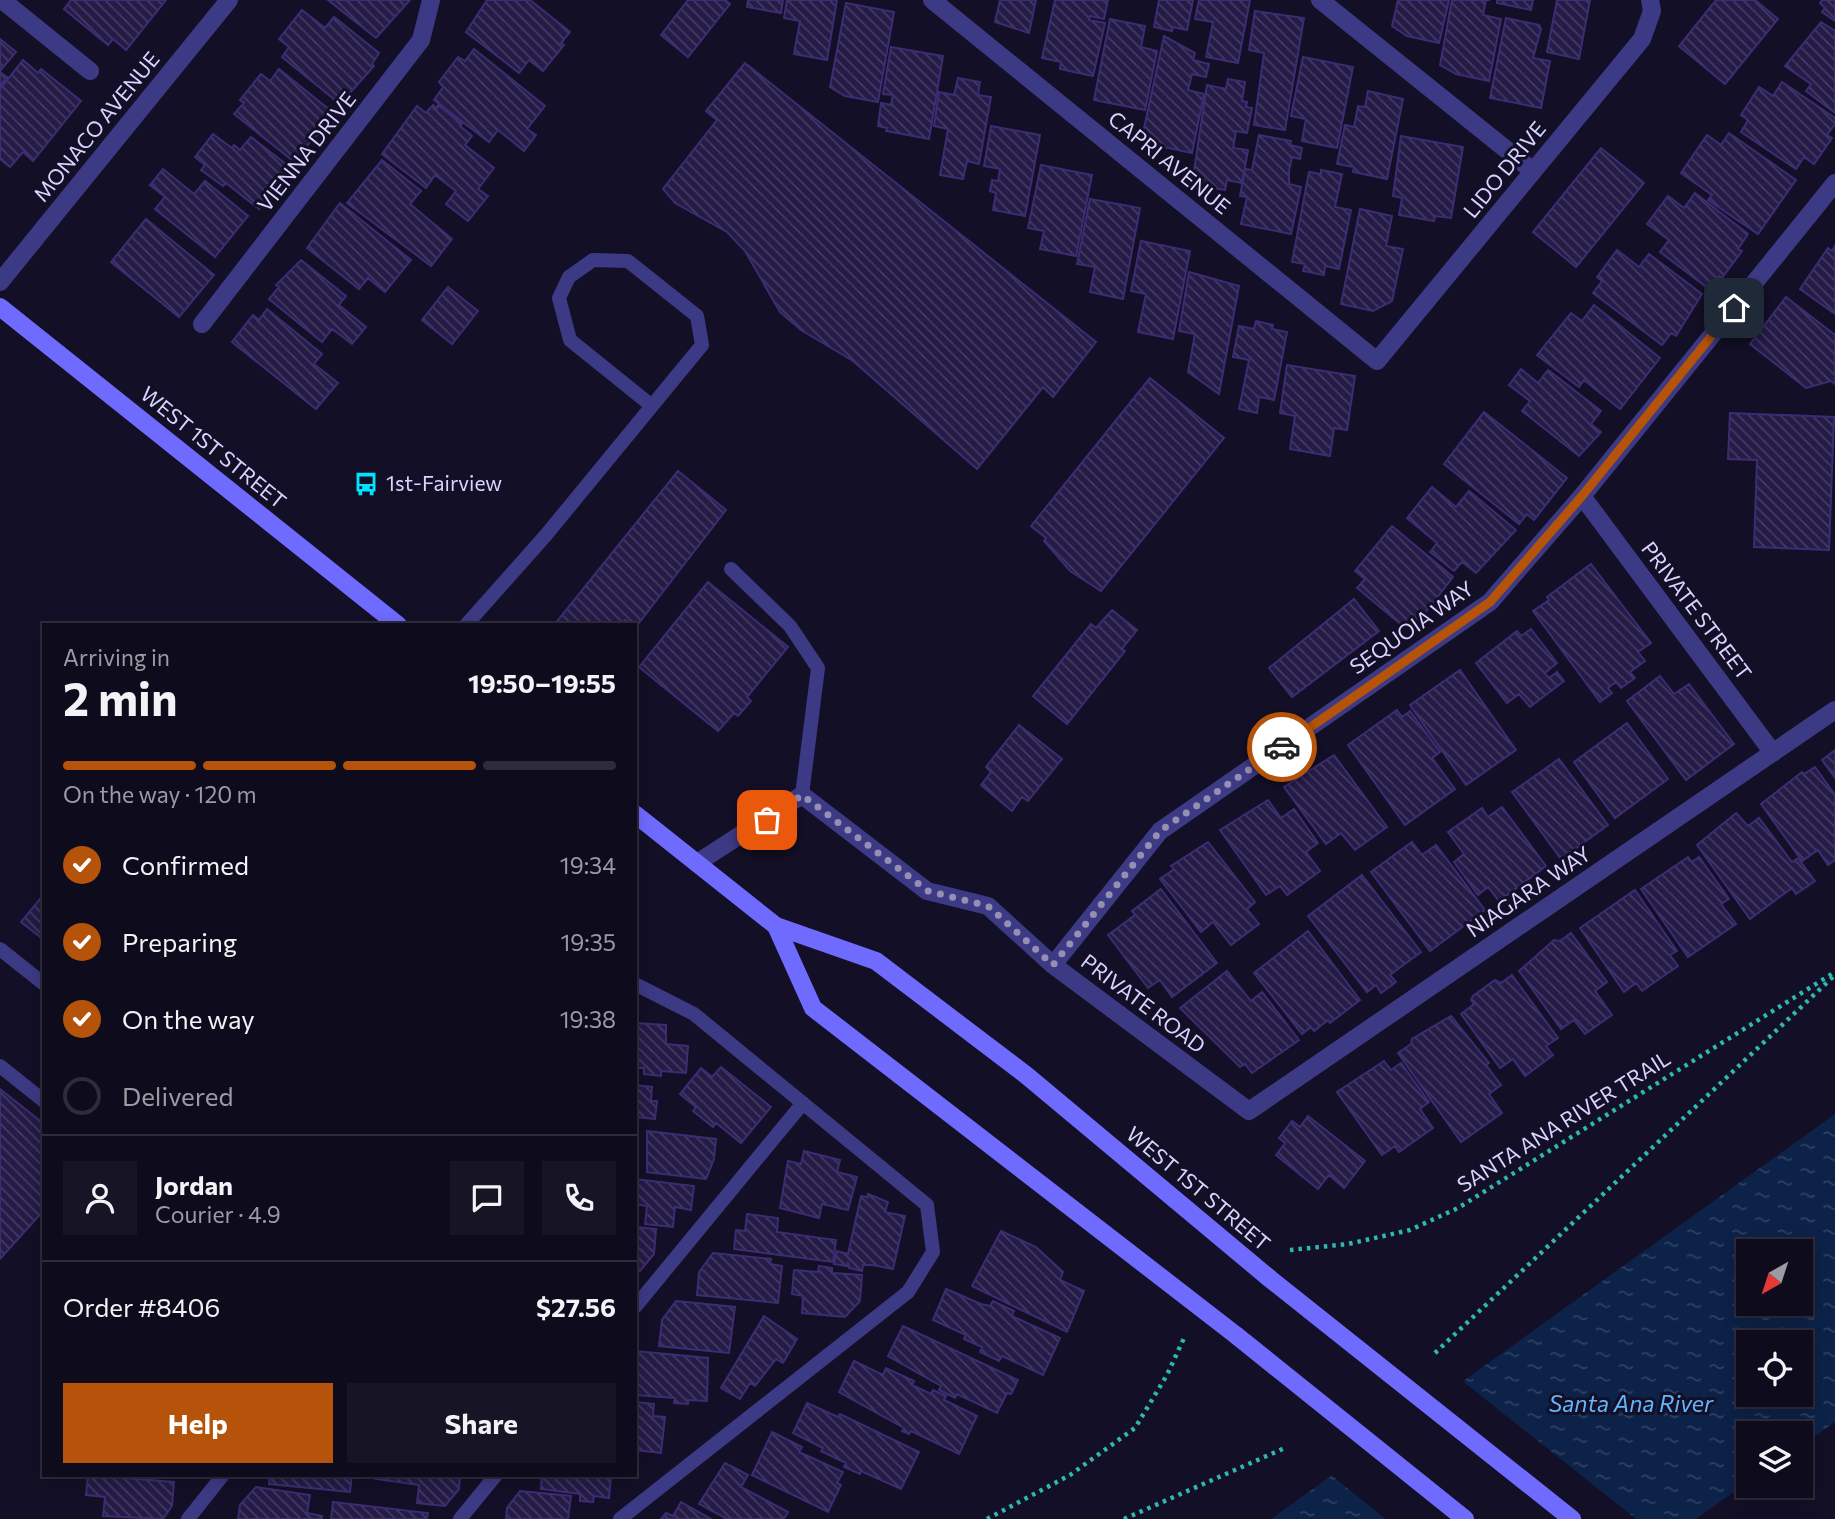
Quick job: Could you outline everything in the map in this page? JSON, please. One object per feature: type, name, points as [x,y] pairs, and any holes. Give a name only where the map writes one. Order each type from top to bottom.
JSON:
[{"type":"main road","name":"WEST 1ST STREET","points":[[0,307],[395,623]]},
{"type":"main road","name":"WEST 1ST STREET","points":[[637,816],[776,926],[876,961],[1026,1075],[1269,1278],[1572,1519]]},
{"type":"main road","name":"WEST 1ST STREET","points":[[776,926],[813,1008],[1237,1336],[1465,1519]]},
{"type":"street","points":[[2,0],[90,71]]},
{"type":"street","name":"MONACO AVENUE","points":[[0,282],[229,0]]},
{"type":"street","name":"VIENNA DRIVE","points":[[202,324],[421,40],[431,0]]},
{"type":"street","name":"CAPRI AVENUE","points":[[932,0],[1377,361]]},
{"type":"street","points":[[1320,0],[1533,171]]},
{"type":"street","name":"LIDO DRIVE","points":[[1377,361],[1642,39],[1652,11],[1650,0]]},
{"type":"street","name":"SEQUOIA WAY","points":[[1053,965],[1160,831],[1490,602],[1582,496],[1835,183]]},
{"type":"street","name":"PRIVATE STREET","points":[[1582,496],[1773,753]]},
{"type":"street","name":"NIAGARA WAY","points":[[1249,1111],[1835,710]]},
{"type":"street","points":[[697,863],[802,795]]},
{"type":"street","name":"PRIVATE ROAD","points":[[802,795],[928,891],[988,906],[1053,965],[1249,1111]]},
{"type":"lane","points":[[468,623],[546,535],[652,406],[702,345],[697,316],[628,261],[593,260],[569,277],[559,298],[566,331],[570,340],[652,406]]},
{"type":"lane","points":[[731,569],[790,626],[818,668],[802,795]]},
{"type":"lane","points":[[0,949],[42,982]]},
{"type":"lane","points":[[620,1519],[908,1292],[933,1252],[927,1205],[694,1014],[637,985]]},
{"type":"lane","points":[[0,1066],[42,1099]]},
{"type":"lane","points":[[637,1305],[803,1103]]},
{"type":"lane","points":[[188,1519],[221,1477]]},
{"type":"lane","points":[[460,1519],[494,1477]]},
{"type":"path","name":"SANTA ANA RIVER TRAIL","points":[[1290,1250],[1348,1244],[1410,1230],[1458,1208],[1835,973]]},
{"type":"path","name":"SANTA ANA RIVER TRAIL","points":[[1435,1353],[1835,973]]},
{"type":"path","points":[[988,1519],[1070,1475],[1135,1428],[1167,1375],[1184,1338]]},
{"type":"path","points":[[1124,1519],[1287,1447]]},
{"type":"water","name":"Santa Ana River","points":[[1835,1114],[1835,1422],[1813,1438],[1813,1421],[1736,1421],[1736,1491],[1696,1519],[1271,1519]]},
{"type":"pier","points":[[1461,1380],[1636,1519],[1386,1519],[1330,1474]]},
{"type":"building","points":[[71,0],[166,0],[126,50],[113,39],[108,45],[64,9]]},
{"type":"building","points":[[328,0],[410,0],[376,38]]},
{"type":"building","points":[[487,0],[530,0],[570,32],[561,43],[564,45],[543,71],[529,60],[519,73],[466,32]]},
{"type":"building","points":[[688,0],[725,0],[730,4],[688,57],[661,35]]},
{"type":"building","points":[[748,0],[783,0],[781,13],[747,7]]},
{"type":"building","points":[[787,0],[837,0],[827,60],[794,54],[800,21],[784,18]]},
{"type":"building","points":[[1000,0],[1036,0],[1029,33],[995,22]]},
{"type":"building","points":[[1055,0],[1108,0],[1104,19],[1090,16],[1089,20],[1105,23],[1093,76],[1060,69],[1061,62],[1042,58]]},
{"type":"building","points":[[1159,0],[1193,0],[1187,30],[1173,27],[1172,31],[1154,27]]},
{"type":"building","points":[[1199,0],[1250,0],[1238,63],[1206,57],[1213,22],[1195,19]]},
{"type":"building","points":[[1398,0],[1449,0],[1439,43],[1407,36],[1392,26]]},
{"type":"building","points":[[1452,0],[1486,0],[1483,15],[1501,19],[1489,81],[1456,74],[1440,65]]},
{"type":"building","points":[[1497,0],[1533,0],[1531,10],[1497,3]]},
{"type":"building","points":[[1557,0],[1590,0],[1579,59],[1547,52]]},
{"type":"building","points":[[1716,0],[1755,0],[1778,19],[1725,84],[1679,46]]},
{"type":"building","points":[[1822,0],[1835,0],[1835,21],[1822,12],[1825,8],[1820,3]]},
{"type":"building","points":[[846,3],[894,12],[878,102],[845,96],[830,87]]},
{"type":"building","points":[[302,10],[325,28],[334,17],[379,53],[372,64],[374,66],[340,104],[282,57],[289,47],[279,39]]},
{"type":"building","points":[[1255,11],[1304,18],[1285,130],[1254,125],[1264,53],[1249,50]]},
{"type":"building","points":[[1506,18],[1539,25],[1541,29],[1533,58],[1550,61],[1541,108],[1490,98]]},
{"type":"building","points":[[1110,19],[1145,26],[1141,47],[1157,51],[1145,110],[1094,100]]},
{"type":"building","points":[[1821,22],[1835,31],[1835,113],[1806,91],[1811,84],[1785,66]]},
{"type":"building","points":[[1164,36],[1195,53],[1193,60],[1209,64],[1206,77],[1192,74],[1188,90],[1204,94],[1192,153],[1141,142]]},
{"type":"building","points":[[0,39],[16,52],[0,71]]},
{"type":"building","points":[[891,47],[943,56],[929,139],[886,131],[887,128],[878,126],[881,103],[891,105],[893,95],[883,94]]},
{"type":"building","points":[[474,49],[545,106],[527,129],[536,135],[524,151],[498,130],[489,142],[434,100],[443,87],[439,82],[458,57],[465,61]]},
{"type":"building","points":[[1303,57],[1353,67],[1337,148],[1302,141],[1306,119],[1291,116]]},
{"type":"building","points":[[23,60],[38,73],[41,69],[81,101],[33,161],[23,152],[10,167],[0,159],[0,89]]},
{"type":"building","points":[[745,63],[1096,342],[1053,397],[1043,387],[977,469],[853,361],[801,330],[780,312],[745,251],[727,232],[675,203],[663,189],[717,120],[706,111]]},
{"type":"building","points":[[279,69],[331,111],[322,122],[326,125],[293,161],[234,114],[244,103],[240,100],[261,74],[270,81]]},
{"type":"building","points":[[0,72],[7,77],[0,86]]},
{"type":"building","points":[[958,78],[980,82],[978,95],[991,97],[979,164],[967,161],[963,179],[940,175],[948,129],[934,126],[939,92],[954,95]]},
{"type":"building","points":[[1228,79],[1245,82],[1242,101],[1247,102],[1246,107],[1252,108],[1247,133],[1236,131],[1233,148],[1248,150],[1242,183],[1227,180],[1225,190],[1192,184],[1207,85],[1226,89]]},
{"type":"building","points":[[1782,82],[1835,118],[1835,124],[1827,135],[1832,138],[1814,164],[1804,157],[1796,169],[1741,132],[1748,120],[1741,115],[1759,87],[1773,96]]},
{"type":"building","points":[[1368,91],[1403,99],[1387,179],[1353,172],[1354,167],[1337,164],[1345,125],[1354,127],[1358,106],[1365,107]]},
{"type":"building","points":[[433,105],[437,108],[438,105],[462,124],[460,126],[472,136],[465,145],[494,168],[478,189],[488,196],[468,221],[446,204],[456,191],[435,175],[426,188],[382,154],[417,106],[426,113]]},
{"type":"building","points":[[991,126],[1040,135],[1025,216],[993,210],[996,193],[990,191],[992,180],[998,181],[1000,169],[984,166]]},
{"type":"building","points":[[1729,133],[1796,180],[1758,234],[1708,200],[1712,195],[1681,173],[1707,135],[1721,145]]},
{"type":"building","points":[[213,134],[232,148],[234,145],[240,150],[251,137],[287,165],[259,209],[226,183],[223,186],[201,170],[205,165],[195,157]]},
{"type":"building","points":[[1259,135],[1291,141],[1290,145],[1302,148],[1300,159],[1292,157],[1289,171],[1289,184],[1301,187],[1291,234],[1241,224],[1247,197],[1240,196],[1245,169],[1252,170]]},
{"type":"building","points":[[1401,136],[1463,147],[1451,218],[1435,216],[1434,221],[1399,215],[1402,198],[1393,196]]},
{"type":"building","points":[[1601,148],[1644,183],[1576,267],[1533,232]]},
{"type":"building","points":[[382,160],[421,191],[410,204],[452,239],[431,266],[347,203]]},
{"type":"building","points":[[1041,165],[1092,175],[1076,256],[1040,249],[1044,231],[1028,228]]},
{"type":"building","points":[[163,169],[194,194],[205,181],[248,216],[215,257],[155,209],[165,197],[150,185]]},
{"type":"building","points":[[1321,170],[1342,174],[1335,207],[1351,210],[1339,269],[1325,266],[1324,275],[1303,271],[1305,264],[1292,262],[1309,172],[1321,174]]},
{"type":"building","points":[[1695,193],[1748,234],[1738,249],[1742,251],[1722,278],[1719,276],[1709,289],[1660,252],[1669,240],[1647,224],[1668,196],[1684,208]]},
{"type":"building","points":[[1090,199],[1140,208],[1123,299],[1090,292],[1095,267],[1077,264]]},
{"type":"building","points":[[340,203],[411,260],[385,292],[368,278],[359,289],[307,248]]},
{"type":"building","points":[[1360,209],[1392,216],[1386,246],[1403,249],[1392,301],[1373,311],[1341,304]]},
{"type":"building","points":[[146,219],[214,275],[179,317],[111,262]]},
{"type":"building","points":[[1141,241],[1190,251],[1173,339],[1138,332],[1146,294],[1131,291]]},
{"type":"building","points":[[1835,246],[1835,314],[1800,289],[1828,248],[1832,251]]},
{"type":"building","points":[[1617,250],[1639,267],[1649,254],[1702,294],[1676,336],[1671,333],[1662,345],[1593,293],[1602,281],[1597,277]]},
{"type":"building","points":[[301,260],[346,296],[339,305],[366,327],[352,344],[332,329],[322,342],[269,299],[279,287],[276,285]]},
{"type":"building","points":[[1189,272],[1239,286],[1219,394],[1188,372],[1195,334],[1179,331]]},
{"type":"building","points":[[448,287],[478,311],[452,344],[422,320]]},
{"type":"building","points":[[1786,297],[1835,335],[1835,384],[1831,381],[1806,388],[1750,344]]},
{"type":"building","points":[[1594,305],[1660,358],[1620,409],[1584,380],[1579,387],[1537,355],[1571,313],[1582,321]]},
{"type":"building","points":[[267,309],[322,354],[314,364],[338,383],[316,409],[232,342],[253,315],[259,320]]},
{"type":"building","points":[[1256,321],[1273,325],[1272,329],[1287,332],[1274,400],[1259,397],[1257,413],[1239,409],[1249,360],[1233,357],[1239,326],[1254,329]]},
{"type":"building","points":[[1287,365],[1355,376],[1347,430],[1334,428],[1330,456],[1290,449],[1295,416],[1280,413]]},
{"type":"building","points":[[1521,369],[1538,383],[1548,370],[1601,411],[1591,424],[1601,432],[1579,456],[1522,411],[1530,401],[1509,385]]},
{"type":"building","points":[[1150,378],[1224,438],[1101,591],[1070,571],[1044,541],[1046,538],[1031,526]]},
{"type":"building","points":[[1484,412],[1567,478],[1534,520],[1527,514],[1519,524],[1444,464]]},
{"type":"building","points":[[1730,413],[1834,417],[1829,550],[1754,547],[1757,460],[1728,459]]},
{"type":"building","points":[[678,471],[726,510],[637,625],[637,623],[625,620],[623,623],[556,623]]},
{"type":"building","points":[[1432,487],[1456,507],[1469,491],[1516,530],[1476,573],[1462,562],[1454,571],[1430,552],[1437,543],[1407,518]]},
{"type":"building","points":[[1392,526],[1453,577],[1417,623],[1410,617],[1403,626],[1357,588],[1365,579],[1355,571]]},
{"type":"building","points":[[1591,564],[1651,643],[1638,652],[1645,661],[1630,672],[1635,678],[1621,688],[1616,682],[1608,688],[1612,693],[1600,702],[1533,611]]},
{"type":"building","points":[[708,582],[788,647],[747,697],[751,701],[738,716],[734,713],[718,731],[639,667]]},
{"type":"building","points":[[1354,599],[1379,631],[1292,697],[1269,668]]},
{"type":"building","points":[[1112,610],[1137,630],[1122,649],[1125,651],[1067,724],[1033,696],[1091,624],[1096,628]]},
{"type":"building","points":[[1531,629],[1557,663],[1545,673],[1549,678],[1557,672],[1564,681],[1530,707],[1519,694],[1507,703],[1476,663],[1517,631],[1521,636]]},
{"type":"building","points":[[1460,670],[1516,750],[1466,785],[1410,705]]},
{"type":"building","points":[[1660,676],[1674,694],[1689,684],[1734,744],[1686,780],[1627,701]]},
{"type":"building","points":[[1397,710],[1402,717],[1410,711],[1440,752],[1432,758],[1455,789],[1405,825],[1348,745]]},
{"type":"building","points":[[1627,723],[1668,779],[1615,818],[1574,762]]},
{"type":"building","points":[[1019,725],[1062,759],[1028,801],[1022,797],[1012,811],[981,785],[991,772],[986,767]]},
{"type":"building","points":[[1835,750],[1835,778],[1822,760]]},
{"type":"building","points":[[1334,755],[1387,827],[1355,850],[1341,833],[1326,844],[1284,787]]},
{"type":"building","points":[[1559,759],[1608,825],[1561,859],[1512,792]]},
{"type":"building","points":[[1815,767],[1835,795],[1835,860],[1828,865],[1818,850],[1802,861],[1761,804],[1802,772],[1804,774]]},
{"type":"building","points":[[1268,800],[1281,818],[1294,809],[1318,843],[1306,852],[1320,871],[1287,895],[1280,886],[1266,895],[1220,830]]},
{"type":"building","points":[[1502,807],[1546,866],[1499,901],[1488,887],[1478,895],[1454,862],[1464,854],[1448,832],[1482,808],[1488,817]]},
{"type":"building","points":[[1736,813],[1748,826],[1759,818],[1792,862],[1798,858],[1815,881],[1796,894],[1792,888],[1750,919],[1697,845]]},
{"type":"building","points":[[1208,842],[1255,902],[1247,909],[1259,924],[1231,945],[1213,922],[1201,932],[1160,879],[1174,869],[1171,866]]},
{"type":"building","points":[[1412,842],[1422,855],[1436,845],[1485,910],[1430,951],[1371,872]]},
{"type":"building","points":[[1688,857],[1692,862],[1699,857],[1729,899],[1721,904],[1736,924],[1688,957],[1641,889]]},
{"type":"building","points":[[1362,875],[1421,952],[1390,975],[1396,982],[1381,993],[1376,985],[1367,992],[1308,916]]},
{"type":"building","points":[[1161,889],[1217,963],[1172,997],[1160,980],[1148,988],[1108,935],[1135,915],[1132,911]]},
{"type":"building","points":[[1635,890],[1677,951],[1670,955],[1678,966],[1642,991],[1636,983],[1624,992],[1580,928]]},
{"type":"building","points":[[42,896],[42,938],[21,922]]},
{"type":"building","points":[[1308,931],[1360,1000],[1330,1023],[1328,1020],[1314,1031],[1311,1027],[1302,1034],[1254,973]]},
{"type":"building","points":[[1571,933],[1607,982],[1595,991],[1612,1015],[1585,1034],[1574,1020],[1561,1029],[1519,971],[1554,940],[1560,941]]},
{"type":"building","points":[[1227,971],[1251,1001],[1262,992],[1299,1040],[1252,1073],[1245,1064],[1240,1067],[1180,1008]]},
{"type":"building","points":[[1512,975],[1558,1038],[1546,1046],[1553,1055],[1525,1076],[1513,1059],[1500,1068],[1461,1014],[1474,1004],[1471,1000],[1473,996],[1495,980],[1501,983]]},
{"type":"building","points":[[1451,1016],[1489,1063],[1486,1065],[1501,1085],[1489,1094],[1502,1113],[1461,1142],[1398,1053],[1411,1044],[1412,1039]]},
{"type":"building","points":[[637,1023],[666,1025],[666,1044],[688,1046],[686,1073],[661,1071],[661,1076],[644,1074],[644,1068],[637,1068]]},
{"type":"building","points":[[1384,1061],[1391,1070],[1401,1063],[1429,1102],[1420,1109],[1433,1128],[1399,1152],[1395,1146],[1382,1155],[1337,1092]]},
{"type":"building","points":[[721,1067],[771,1107],[741,1143],[716,1123],[713,1127],[693,1111],[696,1107],[680,1094],[701,1068],[712,1077]]},
{"type":"building","points":[[637,1085],[652,1087],[651,1101],[657,1101],[655,1119],[637,1117]]},
{"type":"building","points":[[0,1089],[42,1122],[42,1212],[0,1259]]},
{"type":"building","points":[[1308,1116],[1365,1161],[1344,1188],[1329,1175],[1318,1189],[1276,1155],[1285,1143],[1279,1138],[1292,1121],[1300,1127]]},
{"type":"building","points":[[647,1131],[716,1139],[714,1159],[706,1179],[647,1172]]},
{"type":"building","points":[[804,1151],[840,1160],[837,1172],[857,1177],[848,1210],[822,1204],[819,1218],[780,1208],[788,1161],[801,1164]]},
{"type":"building","points":[[637,1179],[694,1186],[691,1210],[675,1207],[673,1227],[645,1224],[647,1206],[637,1204]]},
{"type":"building","points":[[868,1194],[888,1202],[885,1212],[905,1216],[893,1269],[863,1265],[862,1271],[849,1268],[848,1262],[847,1266],[834,1264],[837,1251],[848,1254],[861,1196],[868,1197]]},
{"type":"building","points":[[747,1214],[778,1218],[777,1232],[836,1240],[833,1262],[734,1249],[736,1230],[745,1231]]},
{"type":"building","points":[[637,1227],[656,1229],[654,1254],[640,1271],[637,1270]]},
{"type":"building","points":[[1001,1231],[1036,1247],[1063,1272],[1060,1280],[1084,1291],[1067,1332],[972,1286]]},
{"type":"building","points":[[713,1253],[771,1259],[770,1264],[782,1266],[778,1303],[697,1295],[699,1272]]},
{"type":"building","points":[[819,1266],[832,1268],[832,1273],[862,1275],[860,1301],[845,1317],[802,1313],[803,1296],[792,1294],[794,1270],[818,1272]]},
{"type":"building","points":[[946,1289],[981,1304],[990,1306],[993,1301],[1014,1311],[1012,1316],[1060,1338],[1043,1375],[1002,1356],[999,1361],[980,1352],[982,1347],[964,1339],[966,1335],[933,1320]]},
{"type":"building","points":[[676,1301],[735,1307],[729,1353],[659,1346],[662,1320]]},
{"type":"building","points":[[764,1316],[797,1339],[783,1363],[776,1359],[755,1386],[750,1383],[740,1399],[721,1388]]},
{"type":"building","points":[[903,1326],[1018,1380],[1011,1394],[1007,1393],[997,1413],[957,1394],[955,1398],[939,1390],[941,1386],[888,1356]]},
{"type":"building","points":[[637,1351],[708,1358],[707,1401],[688,1400],[688,1404],[674,1403],[675,1398],[637,1395]]},
{"type":"building","points":[[854,1361],[883,1375],[886,1368],[914,1381],[912,1385],[931,1394],[933,1390],[946,1396],[944,1400],[977,1416],[959,1454],[911,1431],[909,1434],[902,1431],[904,1428],[839,1392]]},
{"type":"building","points":[[637,1402],[654,1404],[653,1416],[665,1417],[661,1453],[637,1450]]},
{"type":"building","points":[[807,1403],[838,1417],[840,1414],[919,1452],[901,1489],[861,1471],[860,1474],[844,1467],[846,1463],[793,1433]]},
{"type":"building","points":[[772,1432],[802,1447],[799,1452],[843,1472],[837,1483],[841,1485],[828,1512],[752,1475]]},
{"type":"building","points":[[725,1463],[748,1475],[741,1487],[788,1512],[784,1519],[727,1519],[699,1504]]},
{"type":"building","points":[[88,1477],[174,1482],[172,1506],[163,1519],[103,1516],[105,1497],[86,1495]]},
{"type":"building","points":[[270,1477],[352,1477],[350,1492],[269,1484]]},
{"type":"building","points":[[460,1477],[459,1489],[445,1506],[417,1503],[419,1485],[376,1479]]},
{"type":"building","points":[[542,1477],[611,1477],[609,1498],[594,1496],[593,1502],[580,1501],[580,1494],[541,1489]]},
{"type":"building","points":[[256,1487],[310,1495],[307,1513],[322,1516],[322,1519],[238,1519],[240,1505]]},
{"type":"building","points":[[520,1491],[571,1496],[568,1519],[506,1519],[507,1508]]},
{"type":"building","points":[[333,1502],[428,1513],[427,1519],[331,1519]]},
{"type":"building","points":[[681,1502],[711,1519],[661,1519],[666,1513],[673,1516]]},
{"type":"way so far","points":[[767,820],[802,795],[928,891],[988,906],[1053,965],[1160,831],[1282,747]]},
{"type":"place","name":"1st-Fairview","points":[[366,484]]},
{"type":"route","points":[[1282,747],[1490,602],[1582,496],[1734,308]]}]
